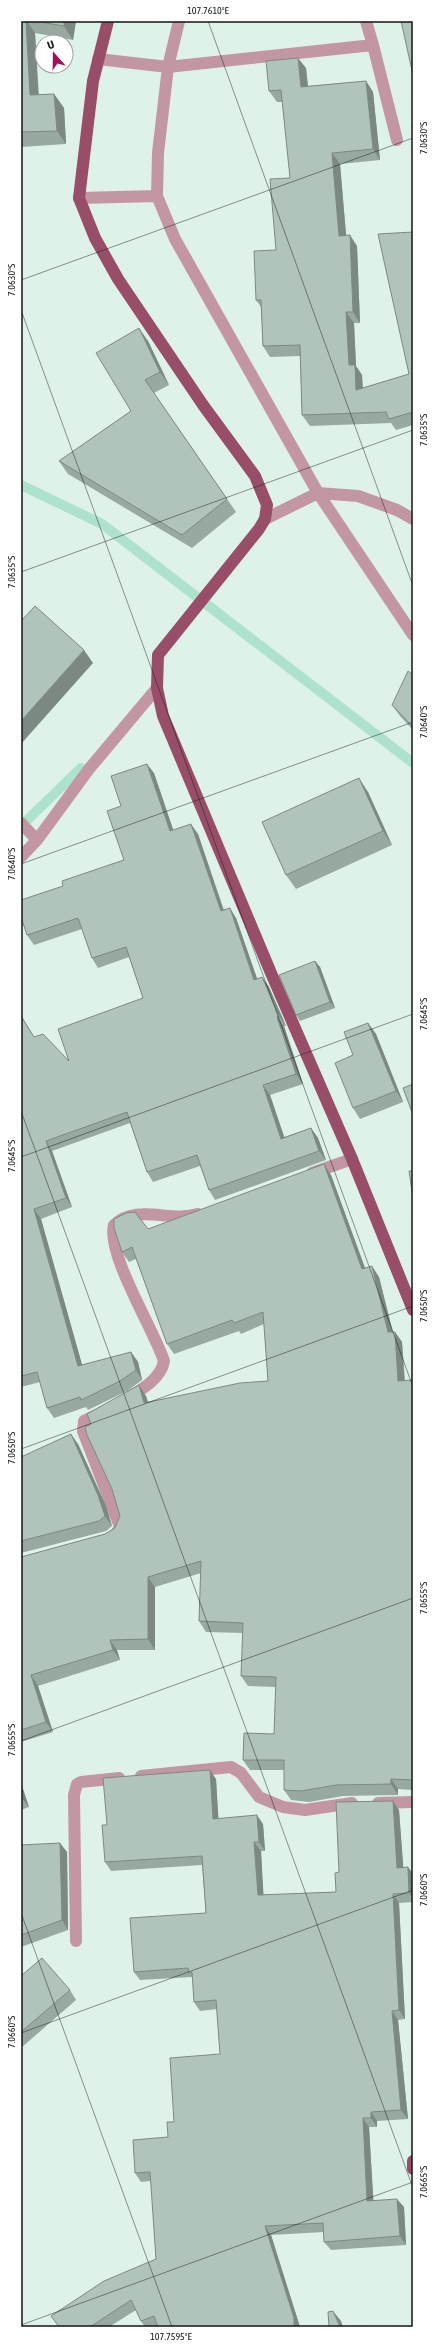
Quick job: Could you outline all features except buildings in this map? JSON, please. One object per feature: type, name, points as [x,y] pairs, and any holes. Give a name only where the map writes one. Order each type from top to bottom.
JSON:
[{"type":"main road","points":[[108,21],[98,59],[86,133],[85,198],[95,238],[118,279],[203,405],[255,476],[267,505],[262,524],[158,655],[158,688],[169,733],[352,1159],[413,1310]]},
{"type":"main road","points":[[413,2161],[413,2169]]},
{"type":"street","points":[[179,21],[168,67],[158,153],[157,196],[175,239],[318,493],[413,636]]},
{"type":"street","points":[[366,21],[397,140]]},
{"type":"street","points":[[98,59],[168,67],[373,45]]},
{"type":"street","points":[[85,198],[157,196]]},
{"type":"street","points":[[262,524],[318,493],[358,496],[397,510],[413,519]]},
{"type":"street","points":[[21,857],[30,832],[89,769],[158,688]]},
{"type":"street","points":[[302,1177],[352,1159]]},
{"type":"street","points":[[101,1540],[116,1534],[119,1524],[97,1470],[83,1427],[84,1421],[115,1405],[150,1383],[164,1363],[156,1341],[121,1264],[113,1236],[114,1226],[122,1219],[134,1214],[180,1216],[209,1210]]},
{"type":"street","points":[[76,1941],[74,1795],[77,1784],[81,1782],[231,1767],[241,1773],[259,1796],[283,1807],[305,1810],[343,1803],[413,1802]]},
{"type":"waterway","points":[[21,485],[102,524],[413,763]]},
{"type":"waterway","points":[[21,826],[81,768]]}]
